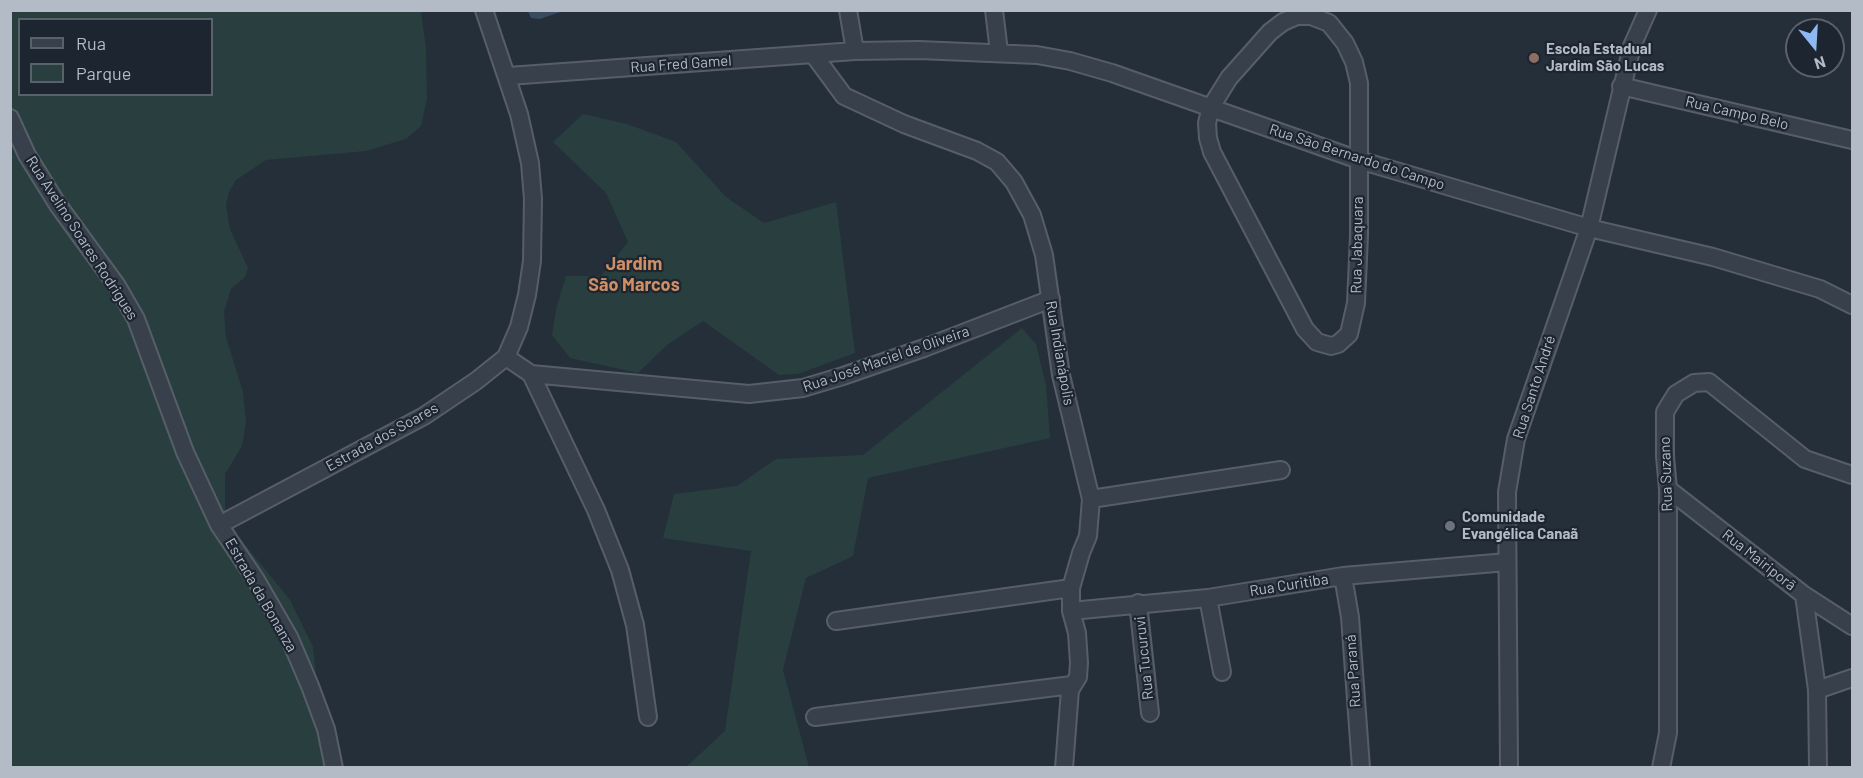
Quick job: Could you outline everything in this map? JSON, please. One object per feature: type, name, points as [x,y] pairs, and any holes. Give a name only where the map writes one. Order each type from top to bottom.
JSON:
[{"type":"street","name":"Estrada dos Soares","points":[[219,525],[424,416],[476,381],[506,357],[519,327],[527,295],[532,261],[533,200],[530,163],[508,76],[484,10]]},
{"type":"street","points":[[849,10],[855,51]]},
{"type":"street","points":[[994,10],[999,52]]},
{"type":"street","name":"Rua Santo André","points":[[1509,768],[1507,492],[1516,439],[1589,228],[1621,86],[1632,46],[1648,10]]},
{"type":"street","name":"Rua Jabaquara","points":[[1297,16],[1311,16],[1329,22],[1345,43],[1354,62],[1359,83],[1359,276],[1352,327],[1345,340],[1338,344],[1324,345],[1317,342],[1305,329],[1294,310],[1212,152],[1207,123],[1211,107],[1229,78],[1270,32],[1283,22],[1297,16]]},
{"type":"street","name":"Rua Fred Gamel","points":[[508,76],[855,51]]},
{"type":"street","name":"Rua São Bernardo do Campo","points":[[855,51],[999,52],[1037,55],[1070,61],[1112,73],[1359,160],[1589,228],[1735,263],[1820,289],[1852,305]]},
{"type":"street","name":"Rua Indianápolis","points":[[813,54],[844,96],[904,124],[977,151],[996,162],[1014,182],[1032,215],[1044,255],[1061,375],[1091,499],[1088,536],[1071,588],[1071,611],[1077,633],[1079,663],[1078,677],[1070,690],[1064,768]]},
{"type":"street","name":"Rua Campo Belo","points":[[1621,86],[1852,140]]},
{"type":"street","name":"Rua Avelino Soares Rodrigues","points":[[10,118],[27,155],[58,205],[117,286],[136,319],[185,452],[219,525]]},
{"type":"street","name":"Rua José Maciel de Oliveira","points":[[506,357],[531,374],[749,394],[803,388],[924,348],[1051,299]]},
{"type":"street","points":[[531,374],[596,510],[620,570],[635,625],[648,717]]},
{"type":"street","name":"Rua Suzano","points":[[1661,768],[1668,733],[1668,489],[1665,412],[1676,393],[1694,383],[1709,382],[1805,459],[1852,475]]},
{"type":"street","points":[[1091,499],[1281,470]]},
{"type":"street","name":"Rua Mairiporã","points":[[1668,489],[1804,595],[1852,626]]},
{"type":"street","name":"Estrada da Bonanza","points":[[219,525],[256,580],[289,637],[322,718],[334,768]]},
{"type":"street","name":"Rua Curitiba","points":[[1071,611],[1208,598],[1342,576],[1507,562]]},
{"type":"street","name":"Rua Paraná","points":[[1342,576],[1350,617],[1361,768]]},
{"type":"street","points":[[836,621],[1071,588]]},
{"type":"street","points":[[1804,595],[1817,690],[1818,768]]},
{"type":"street","points":[[1208,598],[1222,672]]},
{"type":"street","name":"Rua Tucuruvi","points":[[1138,603],[1150,713]]},
{"type":"street","points":[[1817,690],[1852,678]]},
{"type":"street","points":[[814,717],[1072,686]]},
{"type":"green space","points":[[10,11],[421,11],[426,49],[427,99],[421,126],[406,139],[366,151],[266,160],[236,180],[229,192],[226,205],[230,229],[248,268],[245,277],[231,289],[224,312],[226,337],[243,392],[246,422],[242,446],[225,474],[225,510],[238,536],[290,600],[313,647],[317,684],[337,767],[11,767]]},
{"type":"green space","points":[[583,114],[627,124],[676,142],[726,197],[764,223],[836,202],[855,353],[798,374],[779,375],[703,321],[667,345],[638,373],[570,358],[552,335],[556,309],[566,276],[601,276],[628,242],[606,193],[553,142]]},
{"type":"green space","points":[[1022,328],[1036,344],[1046,385],[1050,438],[868,478],[853,556],[806,578],[783,670],[809,767],[686,767],[725,731],[751,551],[663,538],[674,494],[737,486],[776,459],[863,455]]},
{"type":"water","points":[[528,11],[563,11],[540,19],[531,18]]},
{"type":"place","name":"Escola Estadual Jardim São Lucas","points":[[1534,58]]},
{"type":"place","name":"Comunidade Evangélica Canaã","points":[[1450,526]]},
{"type":"district","name":"Jardim São Marcos","points":[[634,274]]}]
